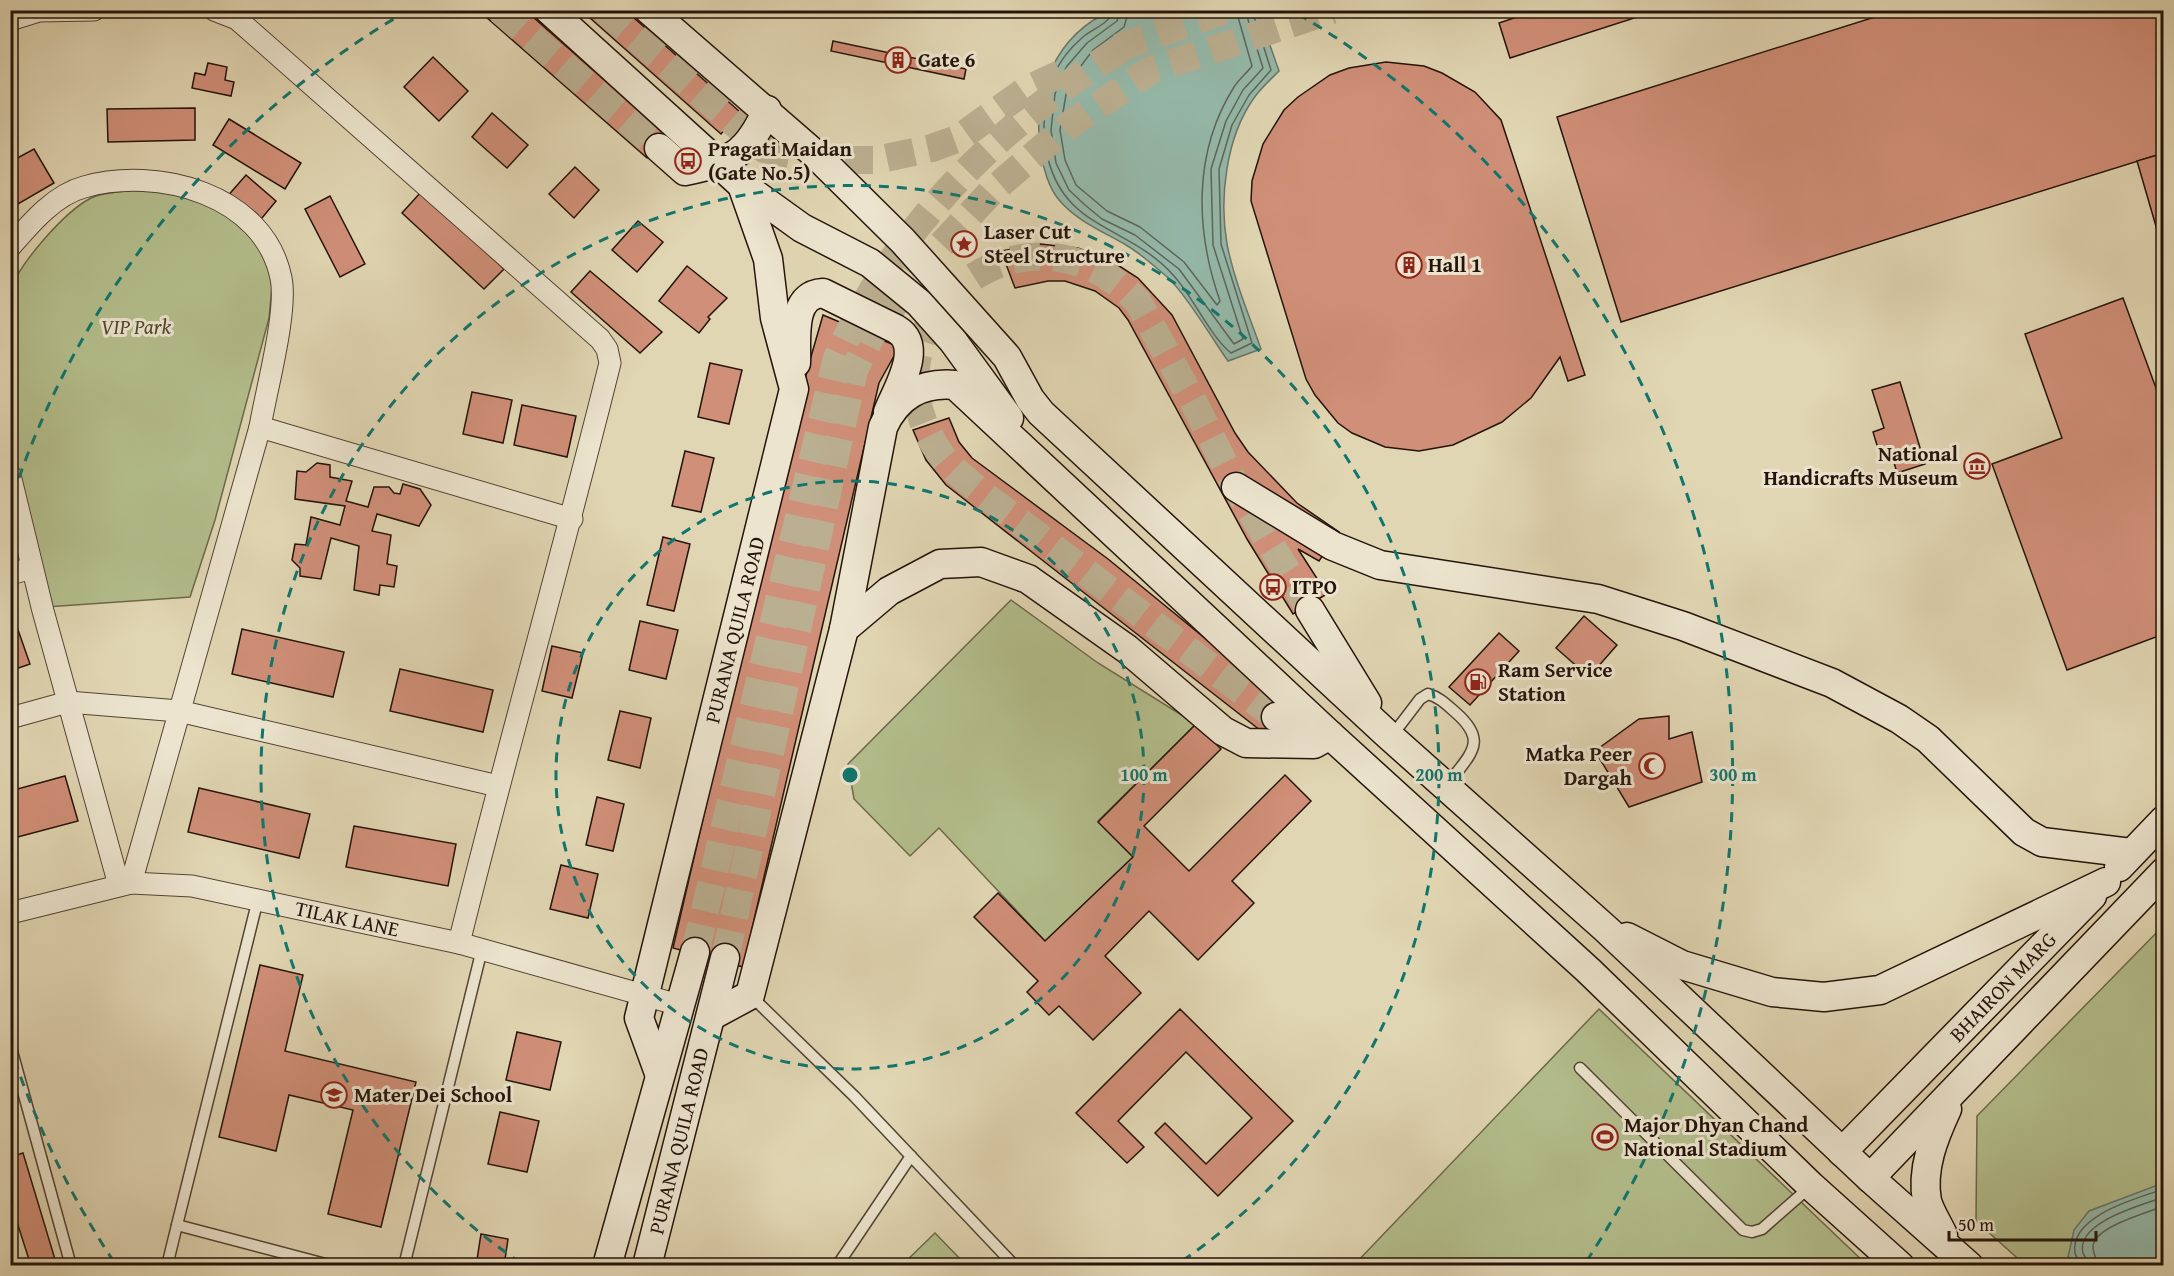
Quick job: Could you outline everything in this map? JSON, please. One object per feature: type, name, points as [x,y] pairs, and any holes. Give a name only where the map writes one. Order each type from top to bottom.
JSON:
[{"type":"main road","points":[[549,10],[742,185],[802,228],[870,263],[919,303],[952,340],[1035,457]]},
{"type":"main road","points":[[649,10],[767,110],[833,171],[968,311],[1007,357],[1030,399],[1041,413],[1389,736],[1606,929],[1870,1178],[1969,1266]]},
{"type":"main road","points":[[658,148],[685,171],[719,165],[749,144],[767,110]]},
{"type":"main road","name":"PURANA QUILA ROAD","points":[[659,1073],[639,1018],[794,389],[775,318],[768,259],[742,185]]},
{"type":"main road","points":[[711,1016],[750,995],[844,629],[883,427],[908,359],[908,342],[901,332],[823,293],[809,296],[799,311],[794,389]]},
{"type":"main road","points":[[883,427],[896,405],[916,390],[942,384],[955,385],[1035,457],[1330,735],[1588,970],[1811,1186],[1900,1266]]},
{"type":"main road","points":[[1236,486],[1333,546],[1380,565],[1598,600],[1683,626],[1832,683],[1899,719],[1928,739],[2024,832],[2042,842],[2131,853]]},
{"type":"main road","points":[[844,629],[888,591],[940,564],[981,562],[1028,579],[1127,649],[1224,731],[1246,743],[1314,744],[1330,735]]},
{"type":"main road","points":[[1310,610],[1389,736]]},
{"type":"main road","points":[[1276,717],[1330,735]]},
{"type":"main road","name":"BHAIRON MARG","points":[[1842,1152],[2106,882],[2163,820]]},
{"type":"main road","name":"BHAIRON MARG","points":[[1870,1178],[1956,1091],[2163,872]]},
{"type":"main road","points":[[1606,929],[1693,969],[1772,992],[1824,997],[1880,990],[2106,882]]},
{"type":"main road","name":"PURANA QUILA ROAD","points":[[607,1266],[659,1073],[695,952]]},
{"type":"main road","name":"PURANA QUILA ROAD","points":[[647,1266],[725,958]]},
{"type":"main road","points":[[1948,1246],[1928,1203],[1925,1179],[1933,1139],[1956,1091]]},
{"type":"street","points":[[10,20],[39,11],[94,10]]},
{"type":"street","points":[[214,10],[237,19],[600,339],[607,349],[610,363],[572,519],[498,786],[459,943]]},
{"type":"street","points":[[10,247],[44,212],[63,197],[83,187],[140,178],[182,184],[233,210],[252,224],[270,246],[281,280],[280,313],[260,427],[179,711],[124,884]]},
{"type":"street","points":[[260,427],[572,519]]},
{"type":"street","points":[[10,476],[68,702],[124,884]]},
{"type":"street","points":[[10,574],[32,567]]},
{"type":"street","points":[[10,718],[68,702],[179,711],[498,786]]},
{"type":"street","name":"TILAK LANE","points":[[10,913],[124,884],[192,885],[459,943],[679,1005]]},
{"type":"lane","points":[[1389,736],[1420,699],[1428,694],[1437,696],[1471,725],[1475,736],[1474,746],[1446,787]]},
{"type":"lane","points":[[167,1266],[258,900]]},
{"type":"lane","points":[[404,1266],[482,949]]},
{"type":"lane","points":[[750,995],[854,1096],[1015,1266]]},
{"type":"lane","points":[[10,1044],[71,1266]]},
{"type":"lane","points":[[1580,1068],[1743,1230],[1752,1232],[1762,1229],[1811,1186]]},
{"type":"lane","points":[[837,1266],[910,1156]]},
{"type":"lane","points":[[177,1225],[333,1266]]},
{"type":"green space","name":"VIP Park","points":[[151,188],[202,198],[264,235],[272,286],[269,318],[215,520],[190,597],[46,607],[31,546],[11,431],[10,290],[33,252],[68,214],[80,205],[104,194]]},
{"type":"green space","points":[[1011,600],[1098,663],[1196,724],[1098,821],[1133,857],[1045,941],[939,828],[910,856],[854,799],[848,764]]},
{"type":"green space","points":[[2163,926],[2163,1265],[2025,1265],[1976,1221],[1977,1116]]},
{"type":"green space","name":"Major Dhyan Chand National Stadium","points":[[1599,1009],[1867,1265],[1353,1266]]},
{"type":"green space","points":[[935,1233],[966,1265],[902,1265]]},
{"type":"water","points":[[1113,10],[1258,11],[1279,71],[1254,98],[1237,131],[1227,168],[1224,207],[1230,257],[1261,349],[1228,361],[1190,304],[1166,276],[1126,245],[1091,226],[1066,208],[1049,184],[1042,159],[1039,131],[1044,89],[1062,50],[1076,34]]},
{"type":"water","points":[[2163,1183],[2163,1265],[2077,1265],[2068,1257],[2074,1230],[2089,1211]]},
{"type":"building","points":[[478,10],[525,10],[667,135],[647,158]]},
{"type":"building","points":[[581,10],[625,10],[740,112],[721,134]]},
{"type":"building","points":[[1538,10],[1659,10],[1510,58],[1499,23]]},
{"type":"building","points":[[1897,10],[2164,10],[2164,153],[1621,322],[1557,117]]},
{"type":"building","name":"Gate 6","points":[[833,41],[966,69],[964,79],[831,51]]},
{"type":"building","points":[[433,57],[468,91],[439,121],[404,87]]},
{"type":"building","name":"Hall 1","points":[[1386,62],[1424,66],[1442,73],[1475,92],[1501,120],[1585,375],[1568,381],[1560,357],[1531,398],[1502,422],[1453,445],[1419,451],[1385,447],[1352,433],[1338,423],[1315,395],[1306,379],[1251,201],[1252,181],[1263,144],[1284,110],[1298,97],[1330,75],[1349,68]]},
{"type":"building","points":[[208,63],[227,67],[225,80],[234,82],[231,96],[192,88],[195,73],[205,75]]},
{"type":"building","points":[[195,108],[195,140],[108,142],[107,109]]},
{"type":"building","points":[[492,113],[528,145],[507,168],[472,137]]},
{"type":"building","points":[[229,119],[301,163],[285,189],[213,145]]},
{"type":"building","points":[[34,149],[54,183],[18,204],[10,191],[10,162]]},
{"type":"building","points":[[2164,153],[2164,239],[2160,240],[2137,161]]},
{"type":"building","points":[[575,167],[599,190],[574,218],[549,194]]},
{"type":"building","points":[[246,175],[276,201],[257,224],[226,198]]},
{"type":"building","points":[[421,192],[504,269],[484,289],[402,213]]},
{"type":"building","points":[[330,196],[365,264],[340,277],[305,209]]},
{"type":"building","points":[[638,221],[663,242],[637,272],[612,250]]},
{"type":"building","points":[[1040,244],[1078,248],[1110,260],[1138,278],[1172,315],[1235,433],[1248,452],[1297,503],[1339,532],[1319,561],[1298,549],[1327,594],[1293,614],[1247,539],[1128,320],[1119,308],[1095,291],[1065,281],[1048,281],[1015,288],[1001,251]]},
{"type":"building","points":[[687,266],[727,298],[708,317],[710,319],[699,333],[659,301]]},
{"type":"building","points":[[590,271],[662,332],[640,353],[571,292]]},
{"type":"building","points":[[2123,298],[2164,410],[2164,634],[2067,670],[1992,464],[2062,438],[2025,334]]},
{"type":"building","points":[[823,315],[899,347],[879,383],[743,967],[673,948],[808,367]]},
{"type":"building","points":[[710,363],[742,370],[729,424],[698,417]]},
{"type":"building","points":[[1900,382],[1925,464],[1897,473],[1891,452],[1880,455],[1873,432],[1884,428],[1872,390]]},
{"type":"building","points":[[472,392],[512,400],[503,443],[463,434]]},
{"type":"building","points":[[522,405],[576,416],[567,457],[514,445]]},
{"type":"building","points":[[949,418],[959,442],[972,458],[1108,559],[1288,706],[1265,734],[946,485],[926,460],[913,430]]},
{"type":"building","points":[[685,451],[714,458],[701,512],[672,506]]},
{"type":"building","points":[[317,463],[330,465],[330,477],[352,481],[346,501],[368,507],[374,487],[389,487],[394,493],[400,494],[403,484],[420,489],[431,505],[419,526],[377,514],[372,531],[391,535],[387,564],[397,566],[394,587],[380,585],[379,595],[354,590],[359,546],[331,538],[321,579],[300,576],[300,568],[292,560],[295,544],[306,545],[311,517],[340,525],[345,506],[295,499],[297,471],[306,472]]},
{"type":"building","points":[[663,537],[690,544],[674,611],[647,605]]},
{"type":"building","points":[[1584,616],[1617,645],[1589,677],[1556,648]]},
{"type":"building","points":[[640,621],[678,630],[666,679],[629,670]]},
{"type":"building","points":[[17,627],[30,664],[10,671],[10,629]]},
{"type":"building","points":[[242,629],[344,652],[333,697],[232,674]]},
{"type":"building","points":[[1499,633],[1519,651],[1470,705],[1449,687]]},
{"type":"building","points":[[552,646],[583,653],[572,698],[542,691]]},
{"type":"building","points":[[400,669],[493,690],[483,732],[390,711]]},
{"type":"building","points":[[620,711],[651,718],[640,768],[608,760]]},
{"type":"building","name":"Matka Peer Dargah","points":[[1669,716],[1669,739],[1692,732],[1702,782],[1629,807],[1595,751],[1639,719]]},
{"type":"building","points":[[1196,724],[1221,749],[1144,826],[1189,871],[1285,775],[1311,801],[1232,881],[1254,903],[1198,960],[1149,911],[1105,956],[1141,993],[1093,1040],[1059,1006],[1049,1015],[1027,992],[1038,981],[974,917],[998,893],[1045,941],[1133,857],[1098,822]]},
{"type":"building","points":[[65,776],[78,821],[10,839],[10,791]]},
{"type":"building","points":[[199,788],[310,814],[299,858],[188,832]]},
{"type":"building","points":[[597,797],[624,804],[613,851],[586,845]]},
{"type":"building","points":[[354,826],[456,844],[448,886],[346,867]]},
{"type":"building","points":[[561,865],[598,874],[588,918],[550,909]]},
{"type":"building","points":[[260,965],[303,975],[285,1051],[416,1082],[381,1227],[328,1214],[353,1110],[289,1095],[276,1151],[219,1137]]},
{"type":"building","points":[[1180,1009],[1293,1121],[1218,1196],[1155,1133],[1165,1123],[1206,1164],[1252,1118],[1186,1052],[1118,1121],[1144,1147],[1127,1163],[1076,1113]]},
{"type":"building","points":[[517,1032],[561,1042],[550,1090],[506,1080]]},
{"type":"building","points":[[500,1112],[539,1121],[527,1172],[488,1164]]},
{"type":"building","points":[[23,1153],[57,1266],[31,1266],[10,1200],[10,1157]]},
{"type":"building","points":[[481,1234],[508,1239],[504,1266],[476,1266]]},
{"type":"tunnel","points":[[500,10],[659,148]]},
{"type":"tunnel","points":[[604,10],[764,149],[820,160],[876,160],[932,148],[959,138],[1026,90],[1062,73]]},
{"type":"tunnel","points":[[1118,48],[1226,10]]},
{"type":"tunnel","points":[[725,958],[854,370],[871,336],[928,259],[994,189],[1069,125],[1151,70],[1332,10]]},
{"type":"tunnel","points":[[695,952],[837,358],[862,308],[891,262],[924,218],[961,177],[1000,139],[1043,103],[1134,41]]},
{"type":"tunnel","points":[[1276,717],[983,494],[945,460],[935,446],[917,398],[918,353],[936,313],[966,282],[1005,262],[1049,257],[1095,269],[1138,302],[1195,405],[1236,487],[1310,610]]},
{"type":"place","name":"Gate 6","points":[[898,60]]},
{"type":"place","name":"Pragati Maidan (Gate No.5)","points":[[688,161]]},
{"type":"place","name":"Laser Cut Steel Structure","points":[[964,244]]},
{"type":"place","name":"Hall 1","points":[[1409,265]]},
{"type":"place","name":"National Handicrafts Museum","points":[[1977,466]]},
{"type":"place","name":"ITPO","points":[[1273,587]]},
{"type":"place","name":"Ram Service Station","points":[[1478,682]]},
{"type":"place","name":"Matka Peer Dargah","points":[[1652,766]]},
{"type":"place","name":"Mater Dei School","points":[[334,1095]]},
{"type":"place","name":"Major Dhyan Chand National Stadium","points":[[1605,1137]]}]
